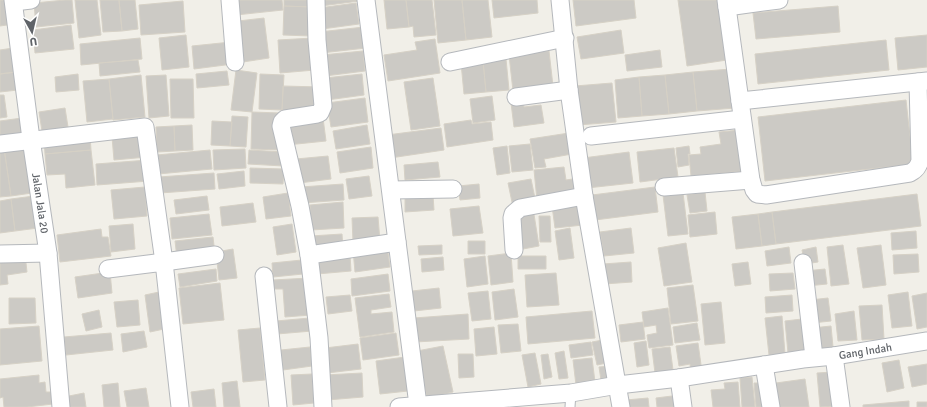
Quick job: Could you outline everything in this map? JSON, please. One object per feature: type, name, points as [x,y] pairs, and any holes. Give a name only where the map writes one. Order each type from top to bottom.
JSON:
[{"type":"street","points":[[14,1],[31,0]]},
{"type":"street","points":[[230,0],[235,62]]},
{"type":"street","points":[[316,0],[316,40],[322,87],[323,109],[317,114],[285,119],[281,126],[310,255],[319,338],[323,407]]},
{"type":"street","points":[[366,0],[397,242],[426,405]]},
{"type":"street","points":[[560,0],[569,90],[584,196],[621,407]]},
{"type":"street","points":[[740,101],[923,82],[920,161],[918,167],[910,173],[766,195],[757,194],[751,180],[726,3],[779,0]]},
{"type":"street","name":"Jalan Jala 20","points":[[14,1],[31,139],[48,253],[61,407]]},
{"type":"street","points":[[450,62],[565,38]]},
{"type":"street","points":[[516,97],[569,90]]},
{"type":"street","points":[[591,136],[742,119]]},
{"type":"street","points":[[0,144],[31,139],[145,127],[164,262],[180,407]]},
{"type":"street","points":[[664,187],[751,180]]},
{"type":"street","points":[[391,190],[453,189]]},
{"type":"street","points":[[514,250],[512,218],[516,210],[584,196]]},
{"type":"street","points":[[310,255],[397,242]]},
{"type":"street","points":[[0,254],[48,253]]},
{"type":"street","points":[[108,269],[215,255]]},
{"type":"street","points":[[803,263],[809,358]]},
{"type":"street","points":[[264,276],[278,407]]},
{"type":"street","name":"Gang Indah","points":[[399,407],[570,400],[618,385],[679,378],[764,364],[834,356],[927,341]]},
{"type":"street","points":[[834,356],[841,407]]},
{"type":"street","points":[[764,364],[771,407]]},
{"type":"street","points":[[679,378],[683,407]]},
{"type":"building","points":[[0,0],[5,0],[7,25],[0,26]]},
{"type":"building","points":[[72,0],[74,23],[36,27],[34,3]]},
{"type":"building","points":[[75,0],[97,0],[101,35],[79,38]]},
{"type":"building","points":[[100,0],[119,0],[122,31],[103,32]]},
{"type":"building","points":[[119,0],[135,0],[138,29],[122,31]]},
{"type":"building","points":[[234,0],[282,0],[283,10],[236,15]]},
{"type":"building","points":[[284,0],[312,0],[312,7],[284,6]]},
{"type":"building","points":[[321,0],[359,0],[359,1],[321,6]]},
{"type":"building","points":[[384,0],[406,0],[409,27],[387,29]]},
{"type":"building","points":[[406,0],[432,0],[436,35],[414,37],[413,26],[409,27]]},
{"type":"building","points":[[434,0],[462,0],[466,40],[438,43]]},
{"type":"building","points":[[462,0],[488,0],[492,37],[466,40]]},
{"type":"building","points":[[492,0],[537,0],[538,13],[494,18]]},
{"type":"building","points":[[573,0],[634,0],[636,18],[576,26]]},
{"type":"building","points":[[678,0],[719,0],[727,60],[687,66]]},
{"type":"building","points":[[183,1],[185,32],[141,35],[139,5]]},
{"type":"building","points":[[356,3],[359,24],[322,29],[319,8]]},
{"type":"building","points":[[284,6],[312,7],[311,36],[283,35]]},
{"type":"building","points":[[838,6],[840,32],[756,39],[753,13]]},
{"type":"building","points":[[264,18],[269,58],[243,62],[238,21]]},
{"type":"building","points":[[71,25],[74,49],[35,53],[33,30]]},
{"type":"building","points":[[364,27],[366,48],[321,53],[319,32]]},
{"type":"building","points":[[621,30],[624,53],[581,59],[577,37]]},
{"type":"building","points":[[186,35],[189,67],[162,70],[159,38]]},
{"type":"building","points":[[927,35],[927,67],[898,70],[895,38]]},
{"type":"building","points":[[140,38],[142,59],[81,65],[80,44]]},
{"type":"building","points":[[313,38],[315,70],[280,73],[278,40]]},
{"type":"building","points":[[435,39],[440,73],[388,81],[384,55],[417,50],[415,42]]},
{"type":"building","points":[[886,40],[889,70],[758,84],[755,54]]},
{"type":"building","points":[[231,42],[233,64],[194,69],[192,46]]},
{"type":"building","points":[[13,48],[16,72],[0,74],[0,50]]},
{"type":"building","points":[[660,50],[662,67],[627,71],[625,55]]},
{"type":"building","points":[[363,51],[365,71],[325,76],[322,55]]},
{"type":"building","points":[[549,51],[553,86],[513,91],[509,55]]},
{"type":"building","points":[[506,59],[509,90],[486,92],[483,61]]},
{"type":"building","points":[[138,60],[140,72],[100,76],[99,63]]},
{"type":"building","points":[[483,61],[486,92],[464,94],[461,63]]},
{"type":"building","points":[[731,69],[735,108],[697,111],[693,72]]},
{"type":"building","points":[[236,70],[257,73],[252,112],[231,110]]},
{"type":"building","points":[[227,71],[229,85],[197,88],[196,74]]},
{"type":"building","points":[[16,72],[18,90],[0,92],[0,74]]},
{"type":"building","points":[[693,72],[697,111],[669,114],[665,75]]},
{"type":"building","points":[[78,74],[79,90],[56,92],[55,77]]},
{"type":"building","points":[[260,74],[284,75],[282,110],[259,109]]},
{"type":"building","points":[[362,74],[364,95],[327,100],[325,78]]},
{"type":"building","points":[[141,75],[145,117],[113,120],[109,79]]},
{"type":"building","points":[[166,75],[169,116],[149,118],[146,76]]},
{"type":"building","points":[[665,75],[669,114],[642,116],[639,77]]},
{"type":"building","points":[[639,77],[642,116],[618,118],[615,80]]},
{"type":"building","points":[[433,78],[440,126],[411,130],[404,82]]},
{"type":"building","points":[[109,79],[113,119],[87,122],[83,81]]},
{"type":"building","points":[[170,79],[193,79],[194,118],[171,118]]},
{"type":"building","points":[[612,83],[616,122],[578,125],[575,86]]},
{"type":"building","points":[[283,86],[320,87],[319,111],[282,110]]},
{"type":"building","points":[[0,95],[4,95],[7,117],[0,118]]},
{"type":"building","points":[[492,96],[495,120],[473,123],[470,99]]},
{"type":"building","points":[[365,98],[368,122],[331,127],[327,103]]},
{"type":"building","points":[[906,100],[913,164],[765,181],[758,117]]},
{"type":"building","points":[[523,101],[524,107],[541,105],[544,123],[514,127],[511,103]]},
{"type":"building","points":[[65,108],[68,127],[42,131],[39,112]]},
{"type":"building","points":[[252,112],[280,113],[280,150],[251,149]]},
{"type":"building","points":[[232,116],[248,117],[246,147],[230,146]]},
{"type":"building","points":[[22,118],[24,135],[0,138],[0,121]]},
{"type":"building","points":[[323,118],[326,141],[287,145],[284,123]]},
{"type":"building","points":[[471,120],[472,124],[491,122],[493,140],[447,147],[444,124]]},
{"type":"building","points":[[212,121],[232,122],[230,146],[211,145]]},
{"type":"building","points":[[192,125],[193,150],[175,151],[174,126]]},
{"type":"building","points":[[367,125],[370,144],[336,149],[333,131]]},
{"type":"building","points":[[174,126],[175,151],[157,152],[156,127]]},
{"type":"building","points":[[441,128],[444,150],[390,158],[387,135]]},
{"type":"building","points":[[740,130],[744,171],[691,176],[689,155],[701,154],[700,147],[721,144],[719,132]]},
{"type":"building","points":[[569,133],[572,154],[544,159],[546,167],[535,168],[530,139]]},
{"type":"building","points":[[90,135],[91,150],[45,154],[44,140]]},
{"type":"building","points":[[145,135],[147,157],[114,160],[112,137]]},
{"type":"building","points":[[530,144],[533,170],[512,172],[509,146]]},
{"type":"building","points":[[25,145],[32,193],[11,196],[4,148]]},
{"type":"building","points":[[507,146],[510,173],[497,175],[493,148]]},
{"type":"building","points":[[689,146],[689,165],[678,167],[676,148]]},
{"type":"building","points":[[371,147],[373,168],[340,173],[337,152]]},
{"type":"building","points":[[4,148],[11,196],[0,197],[0,149]]},
{"type":"building","points":[[674,148],[678,177],[640,182],[637,152]]},
{"type":"building","points":[[245,149],[246,168],[214,170],[213,150]]},
{"type":"building","points":[[91,150],[95,185],[66,188],[65,174],[47,175],[45,154]]},
{"type":"building","points":[[210,150],[212,169],[158,174],[157,155]]},
{"type":"building","points":[[249,150],[284,152],[283,166],[248,164]]},
{"type":"building","points":[[629,152],[633,183],[587,188],[583,158]]},
{"type":"building","points":[[328,156],[331,179],[299,183],[296,159]]},
{"type":"building","points":[[148,160],[149,181],[97,185],[96,164]]},
{"type":"building","points":[[438,162],[440,177],[405,180],[404,165]]},
{"type":"building","points":[[564,167],[566,180],[579,178],[581,195],[537,200],[534,170]]},
{"type":"building","points":[[250,168],[284,169],[283,184],[250,183]]},
{"type":"building","points":[[244,171],[245,186],[219,189],[217,174]]},
{"type":"building","points":[[214,173],[215,189],[160,193],[159,177]]},
{"type":"building","points":[[369,176],[372,196],[349,199],[346,179]]},
{"type":"building","points":[[531,179],[536,203],[513,207],[508,183]]},
{"type":"building","points":[[343,184],[344,200],[302,203],[301,187]]},
{"type":"building","points":[[479,184],[480,198],[460,200],[458,186]]},
{"type":"building","points":[[145,187],[147,216],[114,219],[111,190]]},
{"type":"building","points":[[655,187],[658,212],[595,220],[592,195]]},
{"type":"building","points":[[705,192],[707,211],[690,213],[687,195]]},
{"type":"building","points":[[288,193],[291,216],[266,219],[263,197]]},
{"type":"building","points":[[683,193],[688,234],[668,236],[663,195]]},
{"type":"building","points":[[917,194],[921,226],[776,244],[772,212]]},
{"type":"building","points":[[433,195],[434,210],[405,212],[405,196]]},
{"type":"building","points":[[34,196],[38,228],[15,231],[11,199]]},
{"type":"building","points":[[207,196],[209,210],[176,214],[174,200]]},
{"type":"building","points":[[11,199],[15,231],[0,233],[0,201]]},
{"type":"building","points":[[343,202],[344,228],[311,230],[310,205]]},
{"type":"building","points":[[581,202],[583,225],[555,228],[552,206]]},
{"type":"building","points":[[253,203],[256,222],[222,226],[220,207]]},
{"type":"building","points":[[479,206],[483,233],[453,236],[450,209]]},
{"type":"building","points":[[533,208],[539,246],[523,249],[517,210]]},
{"type":"building","points":[[715,212],[717,234],[690,237],[688,215]]},
{"type":"building","points":[[772,212],[776,244],[762,246],[758,214]]},
{"type":"building","points":[[209,214],[212,235],[172,239],[170,218]]},
{"type":"building","points":[[758,214],[762,246],[736,249],[732,217]]},
{"type":"building","points":[[539,216],[550,216],[551,242],[540,242]]},
{"type":"building","points":[[378,217],[380,241],[353,242],[352,218]]},
{"type":"building","points":[[133,224],[135,249],[111,252],[109,226]]},
{"type":"building","points":[[292,224],[296,252],[277,255],[273,227]]},
{"type":"building","points":[[570,228],[574,258],[559,260],[555,231]]},
{"type":"building","points":[[631,228],[634,253],[604,256],[600,232]]},
{"type":"building","points":[[101,229],[102,237],[108,237],[111,256],[60,262],[57,235]]},
{"type":"building","points":[[916,231],[917,248],[892,250],[891,233]]},
{"type":"building","points":[[342,234],[343,248],[312,250],[311,236]]},
{"type":"building","points":[[213,237],[215,254],[177,258],[175,241]]},
{"type":"building","points":[[468,241],[485,241],[485,254],[468,254]]},
{"type":"building","points":[[686,243],[692,282],[664,286],[658,248]]},
{"type":"building","points":[[387,245],[390,267],[355,272],[353,250]]},
{"type":"building","points":[[442,245],[442,254],[419,255],[418,246]]},
{"type":"building","points":[[843,245],[849,284],[831,286],[827,247]]},
{"type":"building","points":[[881,245],[886,285],[863,288],[857,248]]},
{"type":"building","points":[[789,247],[791,263],[767,266],[765,251]]},
{"type":"building","points":[[816,247],[818,262],[805,264],[802,250]]},
{"type":"building","points":[[233,249],[237,278],[219,280],[216,252]]},
{"type":"building","points":[[511,253],[513,282],[491,285],[488,256]]},
{"type":"building","points":[[25,254],[27,272],[7,275],[8,284],[0,285],[0,261]]},
{"type":"building","points":[[350,254],[351,271],[317,274],[315,257]]},
{"type":"building","points":[[918,254],[919,272],[894,274],[893,255]]},
{"type":"building","points":[[485,256],[488,284],[467,287],[464,259]]},
{"type":"building","points":[[518,256],[546,256],[546,269],[518,269]]},
{"type":"building","points":[[443,257],[444,270],[422,272],[421,259]]},
{"type":"building","points":[[302,260],[303,274],[273,277],[272,263]]},
{"type":"building","points":[[631,262],[632,282],[604,284],[603,264]]},
{"type":"building","points":[[748,262],[751,284],[735,286],[732,264]]},
{"type":"building","points":[[216,269],[217,281],[180,287],[178,274]]},
{"type":"building","points":[[825,269],[827,284],[807,286],[805,271]]},
{"type":"building","points":[[110,272],[112,293],[78,298],[75,277]]},
{"type":"building","points":[[556,273],[559,305],[527,307],[525,275]]},
{"type":"building","points":[[793,273],[795,289],[770,291],[769,274]]},
{"type":"building","points":[[388,274],[390,291],[352,296],[351,279]]},
{"type":"building","points":[[309,278],[311,315],[285,317],[283,289],[274,289],[273,280]]},
{"type":"building","points":[[220,283],[224,320],[183,324],[179,288]]},
{"type":"building","points":[[693,285],[698,321],[671,324],[667,288]]},
{"type":"building","points":[[439,288],[441,308],[414,311],[412,291]]},
{"type":"building","points":[[514,289],[518,317],[495,320],[492,292]]},
{"type":"building","points":[[488,291],[491,319],[472,321],[468,293]]},
{"type":"building","points":[[159,292],[164,329],[150,332],[145,295]]},
{"type":"building","points":[[908,292],[912,326],[892,328],[888,295]]},
{"type":"building","points":[[927,293],[927,327],[917,329],[912,296]]},
{"type":"building","points":[[389,294],[391,307],[371,310],[371,314],[392,312],[394,332],[360,337],[355,298]]},
{"type":"building","points":[[350,295],[352,311],[328,314],[326,297]]},
{"type":"building","points":[[792,295],[793,311],[766,313],[765,297]]},
{"type":"building","points":[[9,298],[35,298],[36,323],[9,324]]},
{"type":"building","points":[[828,298],[831,321],[812,323],[810,300]]},
{"type":"building","points":[[138,300],[140,325],[117,327],[114,302]]},
{"type":"building","points":[[721,302],[725,343],[705,345],[701,304]]},
{"type":"building","points":[[882,305],[884,339],[862,340],[859,306]]},
{"type":"building","points":[[668,308],[673,345],[649,348],[647,335],[657,333],[656,325],[644,327],[642,312]]},
{"type":"building","points":[[99,310],[102,327],[86,331],[82,314]]},
{"type":"building","points":[[592,311],[595,338],[528,344],[526,317]]},
{"type":"building","points":[[854,311],[857,340],[838,341],[835,314]]},
{"type":"building","points":[[468,314],[469,339],[415,342],[414,318]]},
{"type":"building","points":[[782,316],[785,354],[769,355],[765,318]]},
{"type":"building","points":[[310,318],[312,331],[277,334],[276,321]]},
{"type":"building","points":[[802,319],[806,351],[788,353],[785,321]]},
{"type":"building","points":[[643,322],[645,339],[621,342],[619,325]]},
{"type":"building","points":[[697,323],[700,340],[675,343],[673,327]]},
{"type":"building","points":[[518,324],[521,351],[501,353],[498,325]]},
{"type":"building","points":[[39,326],[42,361],[0,365],[0,329]]},
{"type":"building","points":[[831,326],[833,347],[814,350],[812,328]]},
{"type":"building","points":[[494,327],[497,354],[476,356],[474,329]]},
{"type":"building","points":[[260,328],[265,380],[243,382],[238,330]]},
{"type":"building","points":[[144,331],[147,347],[123,352],[121,334]]},
{"type":"building","points":[[111,333],[113,350],[66,355],[64,337]]},
{"type":"building","points":[[396,333],[399,355],[363,360],[360,338]]},
{"type":"building","points":[[608,339],[612,362],[597,365],[592,342]]},
{"type":"building","points":[[646,341],[649,365],[637,367],[634,343]]},
{"type":"building","points":[[591,342],[593,355],[571,358],[569,345]]},
{"type":"building","points":[[698,343],[702,372],[691,373],[690,364],[679,366],[676,346]]},
{"type":"building","points":[[358,344],[361,369],[327,373],[325,348]]},
{"type":"building","points":[[443,346],[453,392],[427,398],[417,351]]},
{"type":"building","points":[[310,347],[312,366],[283,370],[281,350]]},
{"type":"building","points":[[670,347],[673,370],[655,373],[652,349]]},
{"type":"building","points":[[564,351],[568,378],[559,379],[555,353]]},
{"type":"building","points":[[535,353],[541,384],[528,387],[522,355]]},
{"type":"building","points":[[458,354],[473,354],[474,377],[459,378]]},
{"type":"building","points":[[548,354],[552,377],[544,379],[541,355]]},
{"type":"building","points":[[405,357],[408,391],[380,394],[376,361]]},
{"type":"building","points":[[592,358],[595,382],[576,385],[573,360]]},
{"type":"building","points":[[899,360],[904,388],[887,392],[882,363]]},
{"type":"building","points":[[927,364],[927,384],[912,387],[908,367]]},
{"type":"building","points":[[611,366],[613,379],[601,380],[599,367]]},
{"type":"building","points":[[833,372],[836,406],[820,407],[817,373]]},
{"type":"building","points":[[362,373],[363,397],[327,400],[325,375]]},
{"type":"building","points":[[312,374],[314,403],[293,405],[291,375]]},
{"type":"building","points":[[39,375],[39,383],[45,382],[46,392],[51,392],[53,404],[27,407],[4,407],[3,397],[0,398],[0,379]]},
{"type":"building","points":[[752,377],[755,407],[742,407],[740,378]]},
{"type":"building","points":[[805,379],[809,407],[779,407],[776,383]]},
{"type":"building","points":[[237,381],[240,407],[224,407],[222,383]]},
{"type":"building","points":[[738,382],[740,407],[713,407],[711,390],[725,389],[724,383]]},
{"type":"building","points":[[118,383],[120,407],[104,407],[102,385]]},
{"type":"building","points":[[754,383],[763,383],[765,407],[756,407]]},
{"type":"building","points":[[146,388],[149,407],[127,407],[124,391]]},
{"type":"building","points":[[214,389],[216,407],[193,407],[191,392]]},
{"type":"building","points":[[84,393],[86,407],[66,407],[64,397]]},
{"type":"building","points":[[680,395],[682,407],[657,407],[656,398]]},
{"type":"building","points":[[648,398],[649,407],[626,407],[626,400]]},
{"type":"building","points":[[909,401],[909,407],[863,407],[863,405]]},
{"type":"building","points":[[917,402],[927,402],[927,407],[917,407]]}]
